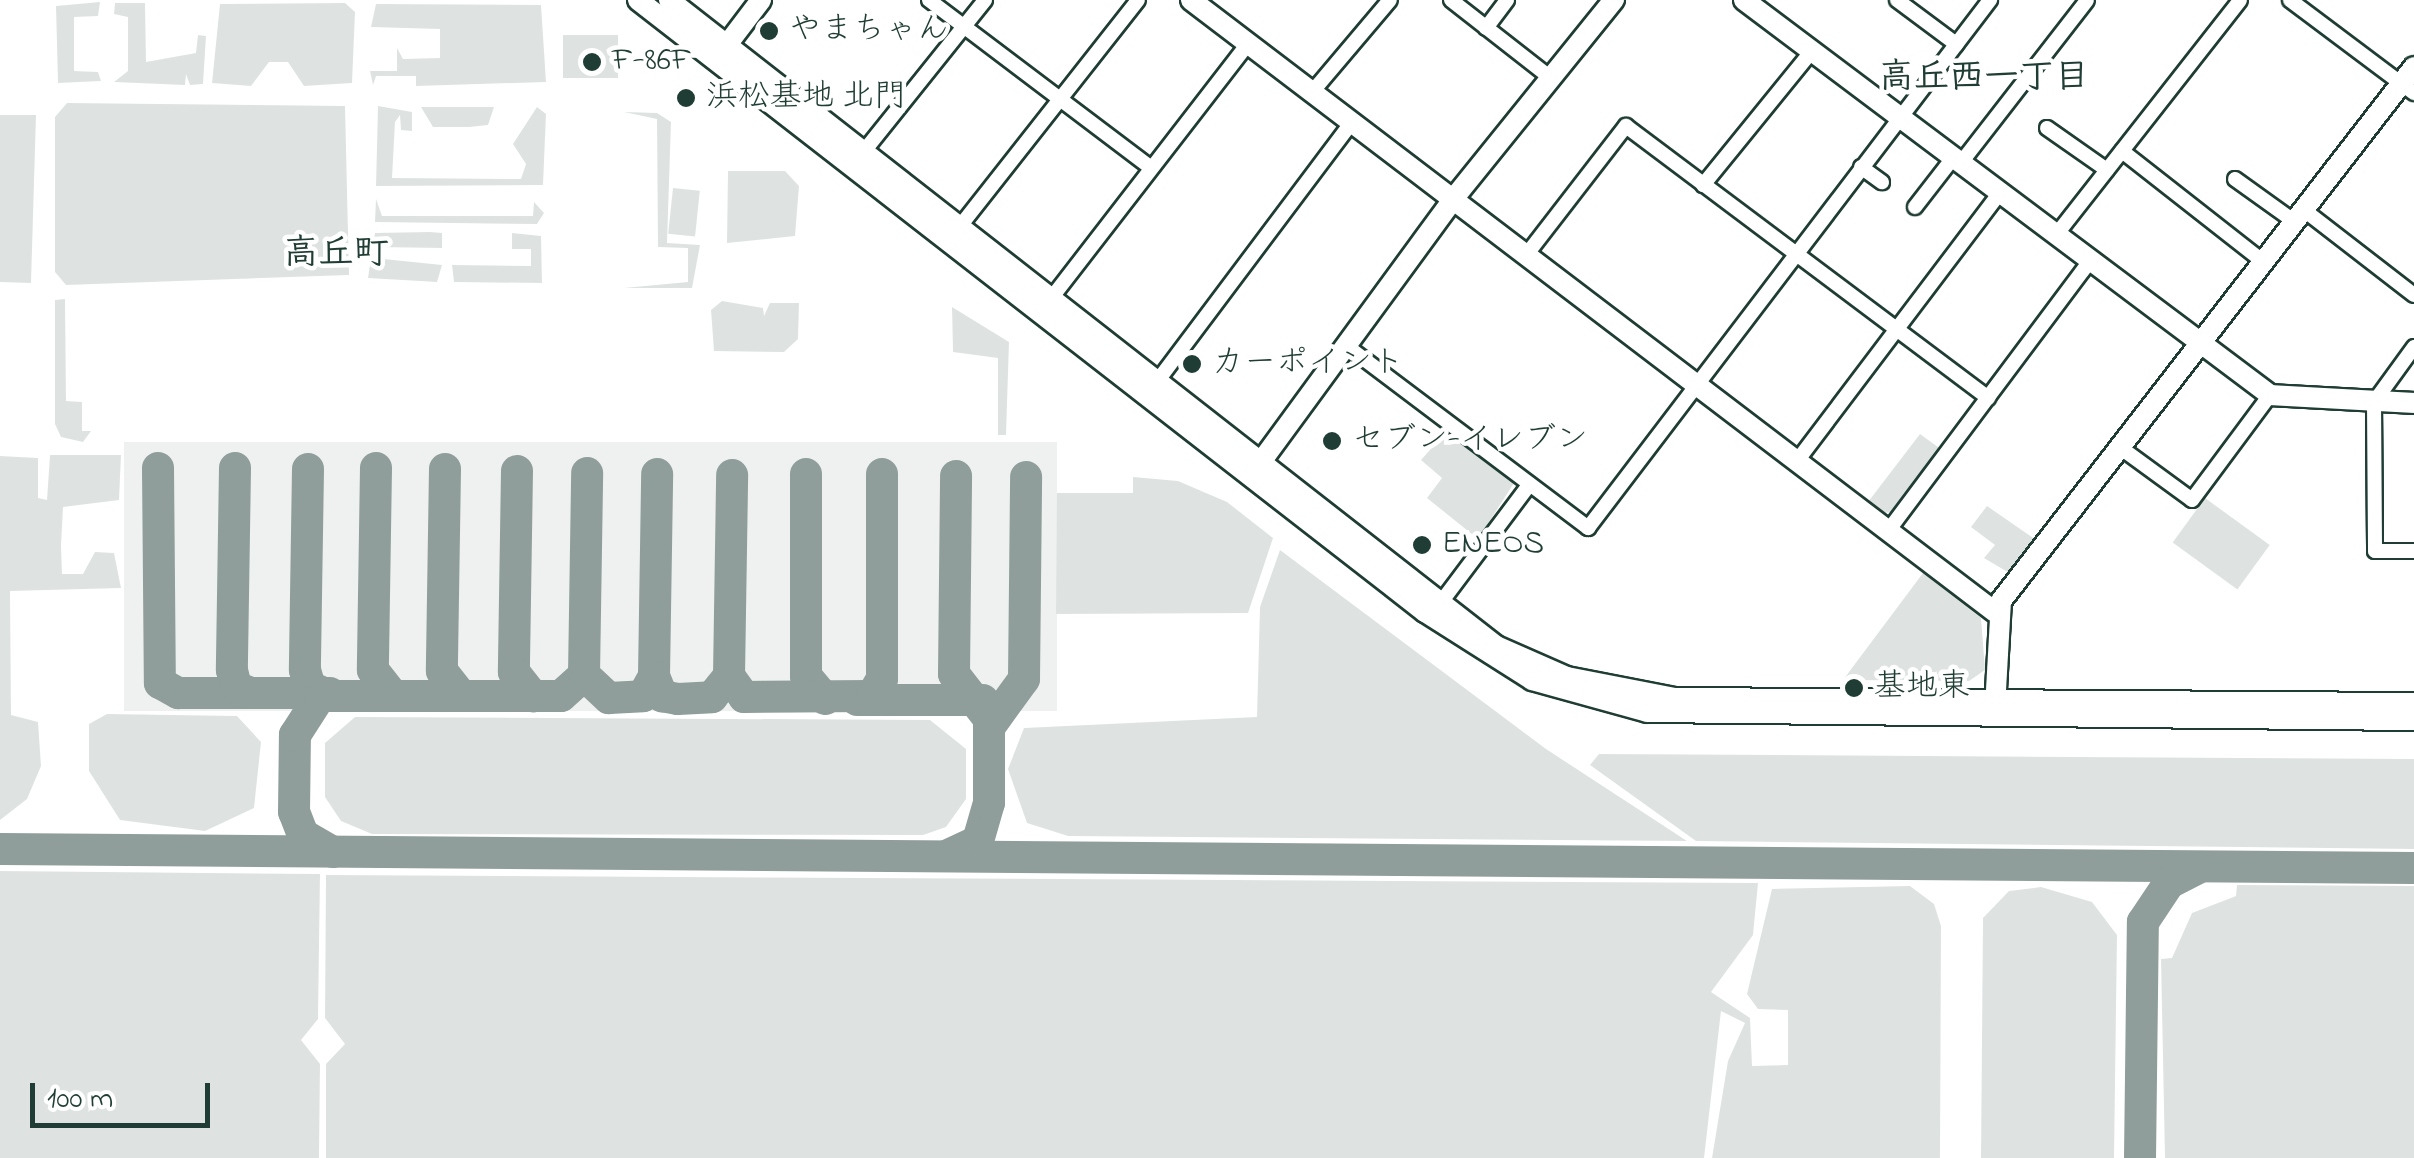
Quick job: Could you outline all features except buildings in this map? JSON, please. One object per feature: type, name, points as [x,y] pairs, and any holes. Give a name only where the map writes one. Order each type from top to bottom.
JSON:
[{"type":"street","points":[[638,0],[722,52],[864,150],[1160,379],[1257,467],[1442,601],[1496,646],[1624,693],[2414,720]]},
{"type":"street","points":[[669,0],[722,52],[1257,467],[1491,658],[1591,700],[1647,712],[2414,703]]},
{"type":"street","points":[[722,52],[761,0]]},
{"type":"street","points":[[929,0],[1151,168]]},
{"type":"street","points":[[864,150],[985,0]]},
{"type":"street","points":[[961,225],[1138,0]]},
{"type":"street","points":[[1191,0],[1995,612]]},
{"type":"street","points":[[1313,91],[1390,0]]},
{"type":"street","points":[[1451,0],[1552,78]]},
{"type":"street","points":[[1486,28],[1507,0]]},
{"type":"street","points":[[1257,467],[1454,198],[1614,0]]},
{"type":"street","points":[[1744,0],[2270,395],[2414,403]]},
{"type":"street","points":[[1897,0],[1956,44]]},
{"type":"street","points":[[1348,347],[1588,528],[1990,0]]},
{"type":"street","points":[[1915,207],[2087,0]]},
{"type":"street","points":[[2056,235],[2240,0]]},
{"type":"street","points":[[1995,705],[1995,612],[2299,216],[2410,81],[2290,0]]},
{"type":"street","points":[[1053,296],[1248,44]]},
{"type":"street","points":[[1703,184],[1812,51]]},
{"type":"street","points":[[1160,379],[1353,121]]},
{"type":"street","points":[[1526,254],[1626,126],[1988,398]]},
{"type":"street","points":[[2047,128],[2107,170]]},
{"type":"street","points":[[2122,151],[2264,263]]},
{"type":"street","points":[[1861,167],[1882,182]]},
{"type":"street","points":[[2235,179],[2299,216],[2414,295]]},
{"type":"street","points":[[1797,462],[2000,193]]},
{"type":"street","points":[[1888,531],[2089,262]]},
{"type":"street","points":[[2414,348],[2374,402],[2376,551],[2414,551]]},
{"type":"street","points":[[2121,448],[2192,500],[2270,395]]},
{"type":"street","points":[[1442,601],[1530,484]]},
{"type":"shaded area","points":[[100,2],[98,16],[74,17],[74,71],[98,72],[101,81],[58,83],[56,6]]},
{"type":"shaded area","points":[[115,3],[145,3],[146,62],[196,53],[198,35],[206,36],[203,84],[190,85],[186,74],[185,85],[114,82],[128,71],[128,17],[114,14]]},
{"type":"shaded area","points":[[345,3],[355,12],[352,83],[304,86],[288,62],[269,62],[251,86],[212,83],[220,4]]},
{"type":"shaded area","points":[[376,4],[541,5],[546,82],[416,86],[416,76],[376,76],[373,85],[370,71],[397,71],[397,48],[403,59],[440,58],[440,29],[371,27]]},
{"type":"shaded area","points":[[563,35],[618,35],[618,78],[563,78]]},
{"type":"shaded area","points":[[67,103],[345,106],[349,275],[66,285],[55,272],[55,117]]},
{"type":"shaded area","points":[[378,106],[412,112],[412,131],[401,130],[400,115],[395,122],[392,178],[521,179],[526,164],[513,144],[537,107],[546,114],[543,185],[376,186]]},
{"type":"shaded area","points":[[421,107],[494,107],[488,125],[433,127]]},
{"type":"shaded area","points":[[624,112],[657,113],[671,122],[667,243],[700,245],[692,288],[624,288],[688,282],[688,248],[658,247],[657,119]]},
{"type":"shaded area","points":[[0,115],[36,115],[31,283],[0,282]]},
{"type":"shaded area","points":[[728,171],[785,171],[799,186],[795,236],[727,243]]},
{"type":"shaded area","points":[[673,188],[700,191],[695,237],[668,234]]},
{"type":"shaded area","points":[[376,199],[382,216],[533,216],[534,202],[544,213],[537,224],[375,222]]},
{"type":"shaded area","points":[[375,233],[442,233],[442,248],[375,247],[374,258],[442,265],[437,282],[368,278]]},
{"type":"shaded area","points":[[512,233],[541,236],[542,283],[454,282],[452,265],[531,266],[531,249],[512,249]]},
{"type":"shaded area","points":[[65,299],[66,401],[82,402],[82,431],[91,431],[83,442],[61,437],[55,424],[55,300]]},
{"type":"shaded area","points":[[722,301],[763,308],[764,316],[770,303],[799,303],[798,339],[784,352],[714,351],[711,310]]},
{"type":"shaded area","points":[[952,307],[1009,342],[1006,435],[998,435],[998,358],[953,352]]},
{"type":"shaded area","points":[[1445,433],[1514,483],[1478,539],[1427,498],[1442,478],[1421,460]]},
{"type":"shaded area","points":[[1920,434],[1942,450],[1894,512],[1883,513],[1868,502]]},
{"type":"shaded area","points":[[124,442],[1057,442],[1057,711],[124,711]]},
{"type":"shaded area","points":[[50,455],[121,455],[119,500],[63,507],[61,546],[62,574],[83,574],[95,552],[114,553],[121,588],[10,591],[11,715],[38,722],[41,766],[27,799],[0,820],[0,456],[38,458],[38,498],[47,500]]},
{"type":"shaded area","points":[[1133,477],[1178,481],[1227,502],[1273,538],[1248,613],[1056,614],[1057,493],[1133,493]]},
{"type":"shaded area","points":[[2205,498],[2270,545],[2237,590],[2173,542]]},
{"type":"shaded area","points":[[1987,506],[2036,540],[2011,574],[1984,558],[1995,545],[1971,527]]},
{"type":"shaded area","points":[[1280,550],[1546,749],[1687,841],[1068,836],[1027,823],[1008,769],[1024,728],[1257,717],[1260,607]]},
{"type":"shaded area","points":[[1923,573],[1981,618],[1985,670],[1969,681],[1843,680]]},
{"type":"shaded area","points":[[107,714],[237,716],[261,742],[254,808],[205,831],[120,820],[89,771],[89,724]]},
{"type":"shaded area","points":[[355,717],[930,720],[966,749],[966,799],[946,827],[923,835],[372,834],[341,821],[325,797],[325,743]]},
{"type":"shaded area","points":[[1599,754],[2414,759],[2414,849],[1696,841],[1590,765]]},
{"type":"shaded area","points":[[0,871],[320,874],[318,1019],[301,1040],[320,1064],[319,1158],[0,1158]]},
{"type":"shaded area","points":[[326,875],[1758,883],[1753,935],[1711,992],[1750,1018],[1752,1066],[1788,1065],[1788,1010],[1758,1009],[1747,994],[1772,889],[1910,886],[1934,904],[1941,926],[1940,1158],[1712,1158],[1728,1061],[1745,1023],[1721,1011],[1704,1158],[326,1158],[326,1064],[345,1044],[325,1018]]},
{"type":"shaded area","points":[[2237,885],[2414,886],[2414,1158],[2165,1158],[2161,959],[2172,958],[2192,913],[2236,896]]},
{"type":"shaded area","points":[[2041,887],[2092,902],[2117,935],[2114,1158],[1981,1158],[1983,918],[2009,891]]},
{"type":"taxiway","points":[[158,468],[160,683],[178,693],[330,693]]},
{"type":"taxiway","points":[[235,468],[232,670],[236,687],[251,693]]},
{"type":"taxiway","points":[[376,468],[373,670],[392,694]]},
{"type":"taxiway","points":[[308,469],[305,670],[310,687],[324,693]]},
{"type":"taxiway","points":[[445,469],[442,671],[461,695]]},
{"type":"taxiway","points":[[517,471],[514,672],[533,696]]},
{"type":"taxiway","points":[[584,675],[587,473]]},
{"type":"taxiway","points":[[654,676],[657,474]]},
{"type":"taxiway","points":[[806,474],[806,676],[825,699]]},
{"type":"taxiway","points":[[333,852],[303,835],[294,812],[295,735],[320,696],[561,696],[584,675],[609,698],[643,696],[654,676],[662,696],[678,699],[712,697],[729,676],[744,697],[872,696],[882,679],[882,474]]},
{"type":"taxiway","points":[[729,676],[732,475]]},
{"type":"taxiway","points":[[946,856],[978,841],[989,803],[989,719],[954,674],[956,476]]},
{"type":"taxiway","points":[[990,726],[1024,679],[1026,477]]},
{"type":"taxiway","points":[[857,700],[983,700]]},
{"type":"taxiway","points":[[0,849],[2414,868]]},
{"type":"taxiway","points":[[2140,1158],[2143,922],[2169,883],[2199,868]]},
{"type":"place","name":"やまちゃん","points":[[769,31]]},
{"type":"place","name":"F-86F","points":[[592,62]]},
{"type":"place","name":"浜松基地 北門","points":[[686,98]]},
{"type":"place","name":"カーポイント","points":[[1192,364]]},
{"type":"place","name":"セブン-イレブン","points":[[1332,441]]},
{"type":"place","name":"ENEOS","points":[[1422,545]]},
{"type":"place","name":"基地東","points":[[1854,688]]},
{"type":"district","name":"高丘西一丁目","points":[[1984,79]]},
{"type":"district","name":"高丘町","points":[[336,255]]}]
